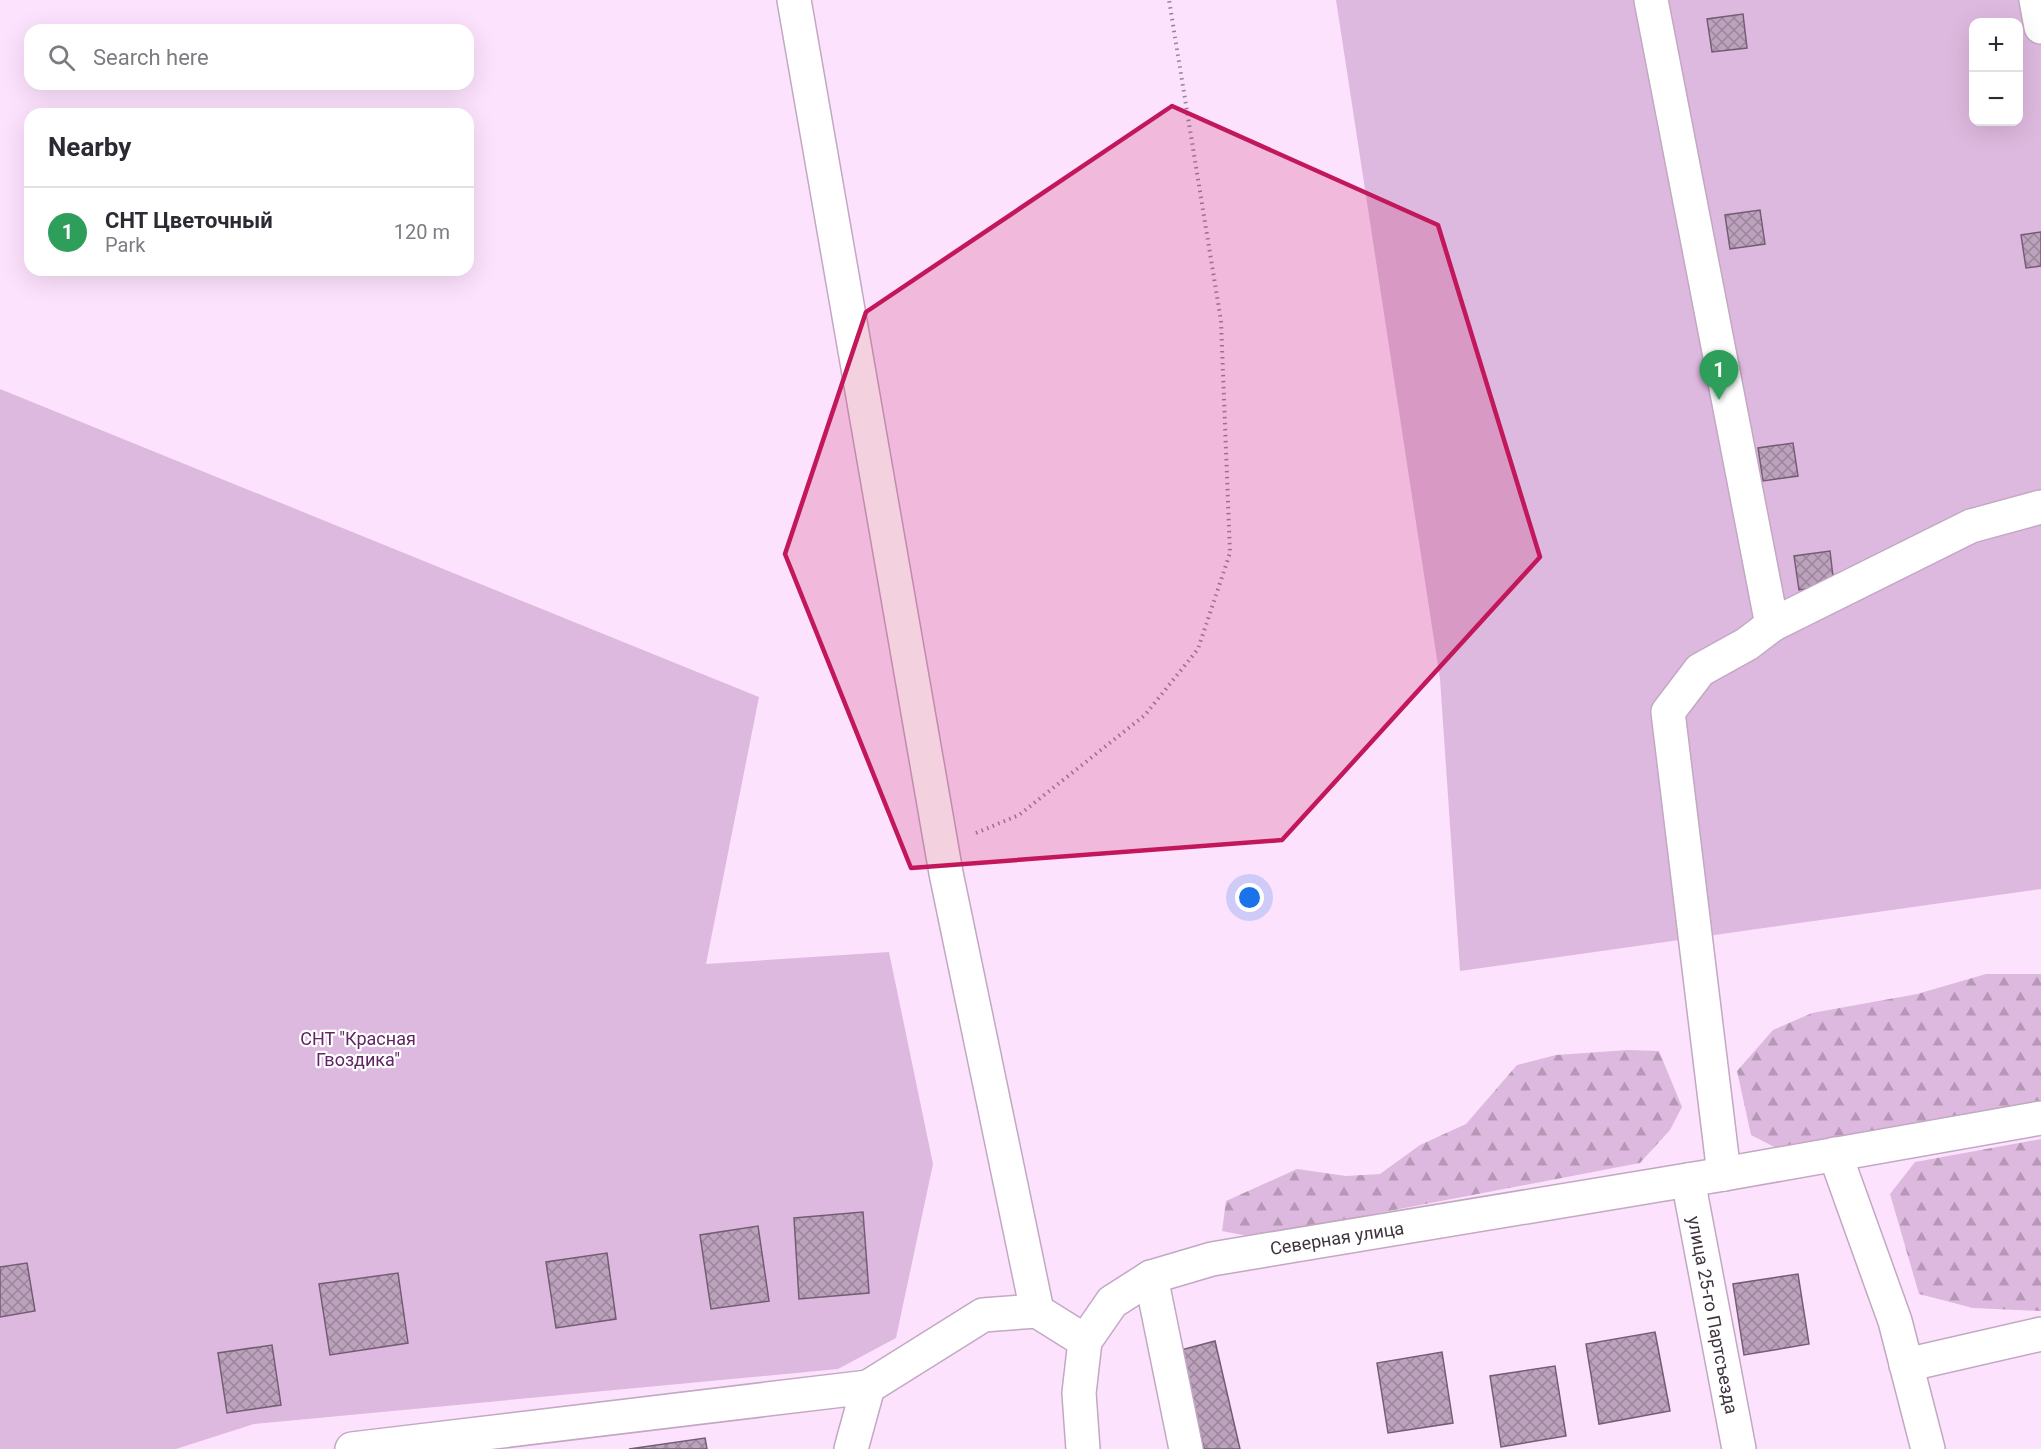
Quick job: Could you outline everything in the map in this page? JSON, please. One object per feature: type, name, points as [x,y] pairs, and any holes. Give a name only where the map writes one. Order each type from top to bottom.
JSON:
[{"type":"street","points":[[794,0],[941,848],[1037,1311]]},
{"type":"street","points":[[1651,0],[1772,625]]},
{"type":"street","points":[[2036,0],[2041,27]]},
{"type":"street","points":[[1724,1174],[1668,712],[1700,670],[1747,644],[1772,625],[1971,526],[2041,507]]},
{"type":"street","name":"Северная улица","points":[[1084,1341],[1112,1302],[1151,1277],[1212,1259],[1724,1174],[2041,1118]]},
{"type":"street","points":[[1835,1154],[1895,1321],[1928,1449]]},
{"type":"street","name":"улица 25-го Партсъезда","points":[[1688,1180],[1739,1449]]},
{"type":"street","points":[[1151,1277],[1186,1449]]},
{"type":"street","points":[[352,1449],[868,1387],[983,1315],[1037,1311],[1084,1341],[1079,1393],[1083,1449]]},
{"type":"street","points":[[1906,1365],[2041,1334]]},
{"type":"street","points":[[851,1449],[868,1387]]},
{"type":"path","points":[[941,848],[1019,815],[1145,716],[1198,649],[1230,553],[1221,321],[1169,0]]},
{"type":"highlighted area","points":[[1172,106],[1438,225],[1540,557],[1282,840],[911,868],[785,554],[866,312]]},
{"type":"green space","points":[[1336,0],[2041,0],[2041,889],[1460,971],[1440,679]]},
{"type":"green space","name":"СНТ \"Красная Гвоздика\"","points":[[0,389],[759,697],[706,964],[889,952],[933,1164],[896,1338],[838,1369],[254,1424],[176,1449],[0,1449]]},
{"type":"green space","points":[[1986,974],[2041,974],[2041,1108],[1782,1151],[1751,1135],[1737,1071],[1773,1030],[1812,1013],[1917,994]]},
{"type":"green space","points":[[1628,1050],[1659,1051],[1682,1107],[1670,1130],[1640,1163],[1253,1237],[1222,1231],[1226,1201],[1297,1169],[1346,1176],[1380,1174],[1420,1145],[1466,1124],[1517,1065],[1556,1055]]},
{"type":"green space","points":[[2041,1139],[2041,1311],[1973,1308],[1919,1294],[1890,1194],[1915,1162]]},
{"type":"building","points":[[1743,14],[1747,48],[1712,52],[1707,19]]},
{"type":"building","points":[[1760,210],[1765,244],[1730,249],[1725,215]]},
{"type":"building","points":[[2041,232],[2041,266],[2026,268],[2021,235]]},
{"type":"building","points":[[1793,443],[1798,476],[1763,481],[1758,448]]},
{"type":"building","points":[[1830,551],[1834,585],[1799,590],[1794,556]]},
{"type":"building","points":[[863,1212],[869,1293],[799,1299],[794,1218]]},
{"type":"building","points":[[758,1226],[769,1301],[711,1309],[700,1235]]},
{"type":"building","points":[[607,1253],[616,1319],[556,1328],[546,1262]]},
{"type":"building","points":[[27,1263],[35,1311],[0,1317],[0,1267]]},
{"type":"building","points":[[398,1273],[408,1343],[330,1355],[319,1284]]},
{"type":"building","points":[[1798,1274],[1809,1344],[1744,1355],[1733,1284]]},
{"type":"building","points":[[1655,1332],[1670,1411],[1599,1424],[1586,1344]]},
{"type":"building","points":[[1215,1341],[1240,1449],[1204,1449],[1181,1350]]},
{"type":"building","points":[[272,1345],[281,1405],[227,1413],[218,1353]]},
{"type":"building","points":[[1442,1352],[1453,1423],[1388,1433],[1377,1363]]},
{"type":"building","points":[[1555,1366],[1566,1436],[1501,1447],[1490,1376]]},
{"type":"building","points":[[705,1438],[707,1449],[629,1449]]},
{"type":"place","name":"СНТ Цветочный","points":[[1719,400]]}]
